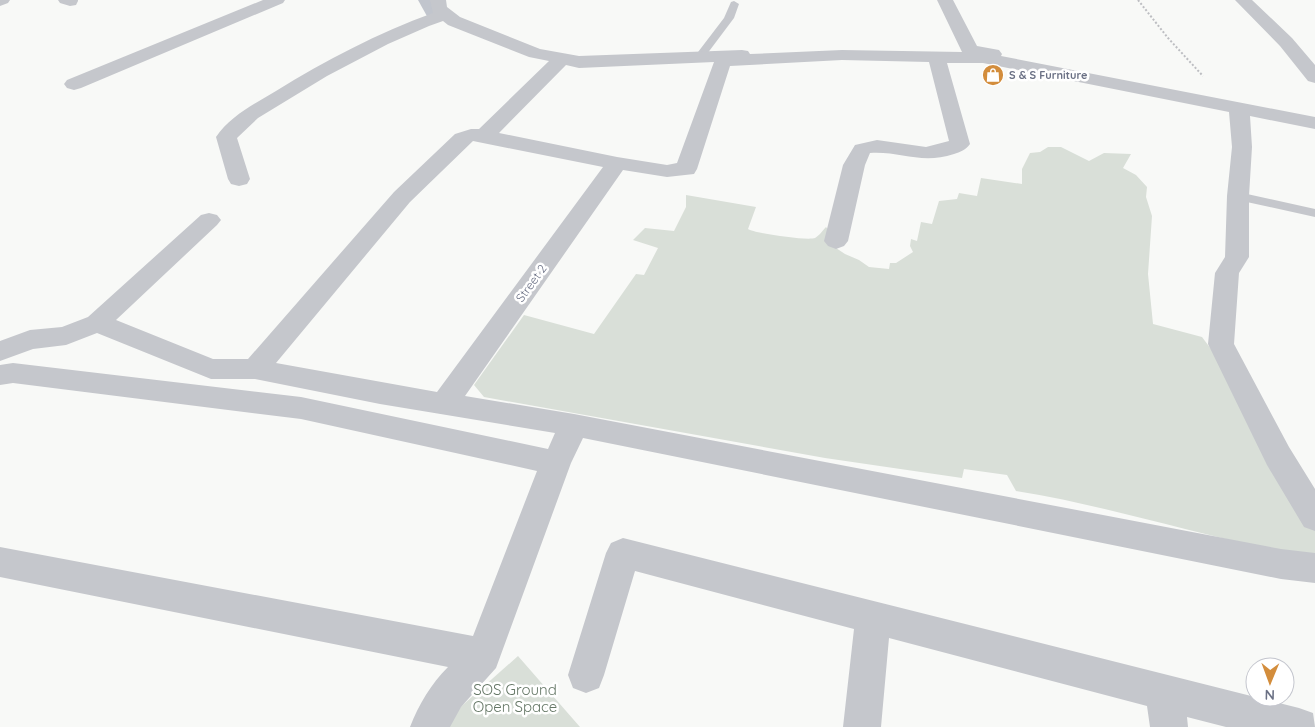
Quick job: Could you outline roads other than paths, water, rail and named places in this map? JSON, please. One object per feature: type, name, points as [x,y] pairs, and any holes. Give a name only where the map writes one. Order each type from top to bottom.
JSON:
[{"type":"street","points":[[74,84],[277,0]]},
{"type":"street","points":[[945,0],[970,52]]},
{"type":"street","points":[[1243,0],[1286,42],[1315,77]]},
{"type":"street","points":[[239,179],[226,137],[237,123],[319,72],[442,7],[454,21],[490,36],[535,53],[579,62],[700,56],[970,52],[1056,60],[1315,112]]},
{"type":"street","points":[[255,369],[402,197],[462,138],[471,135],[484,136],[617,163],[667,171],[686,168],[723,60],[842,56],[983,58],[1315,123]]},
{"type":"street","points":[[836,241],[854,165],[862,149],[871,146],[920,154],[943,152],[960,144],[937,58]]},
{"type":"street","points":[[484,136],[561,59]]},
{"type":"street","points":[[1239,108],[1242,147],[1236,257],[1226,273],[1221,344],[1278,456],[1315,517]]},
{"type":"street","name":"Street 2","points":[[444,404],[617,163]]},
{"type":"street","points":[[0,351],[30,340],[66,336],[97,323],[209,220]]},
{"type":"street","points":[[97,323],[211,369],[255,369],[444,404],[574,425],[1281,564],[1315,568]]},
{"type":"street","points":[[0,375],[13,373],[301,408],[556,463]]},
{"type":"street","points":[[429,727],[448,694],[483,656],[556,463],[574,425]]},
{"type":"street","points":[[586,675],[622,552],[1299,727]]},
{"type":"street","points":[[0,562],[483,656]]},
{"type":"street","points":[[862,727],[873,617]]},
{"type":"street","points":[[1164,691],[1169,727]]},
{"type":"lane","points":[[700,56],[729,18],[734,4]]},
{"type":"lane","points":[[1238,196],[1315,213]]},
{"type":"waterway","points":[[428,0],[436,13]]},
{"type":"place","name":"S & S Furniture","points":[[993,75]]},
{"type":"park label","name":"SOS Ground Open Space","points":[[515,698]]}]
